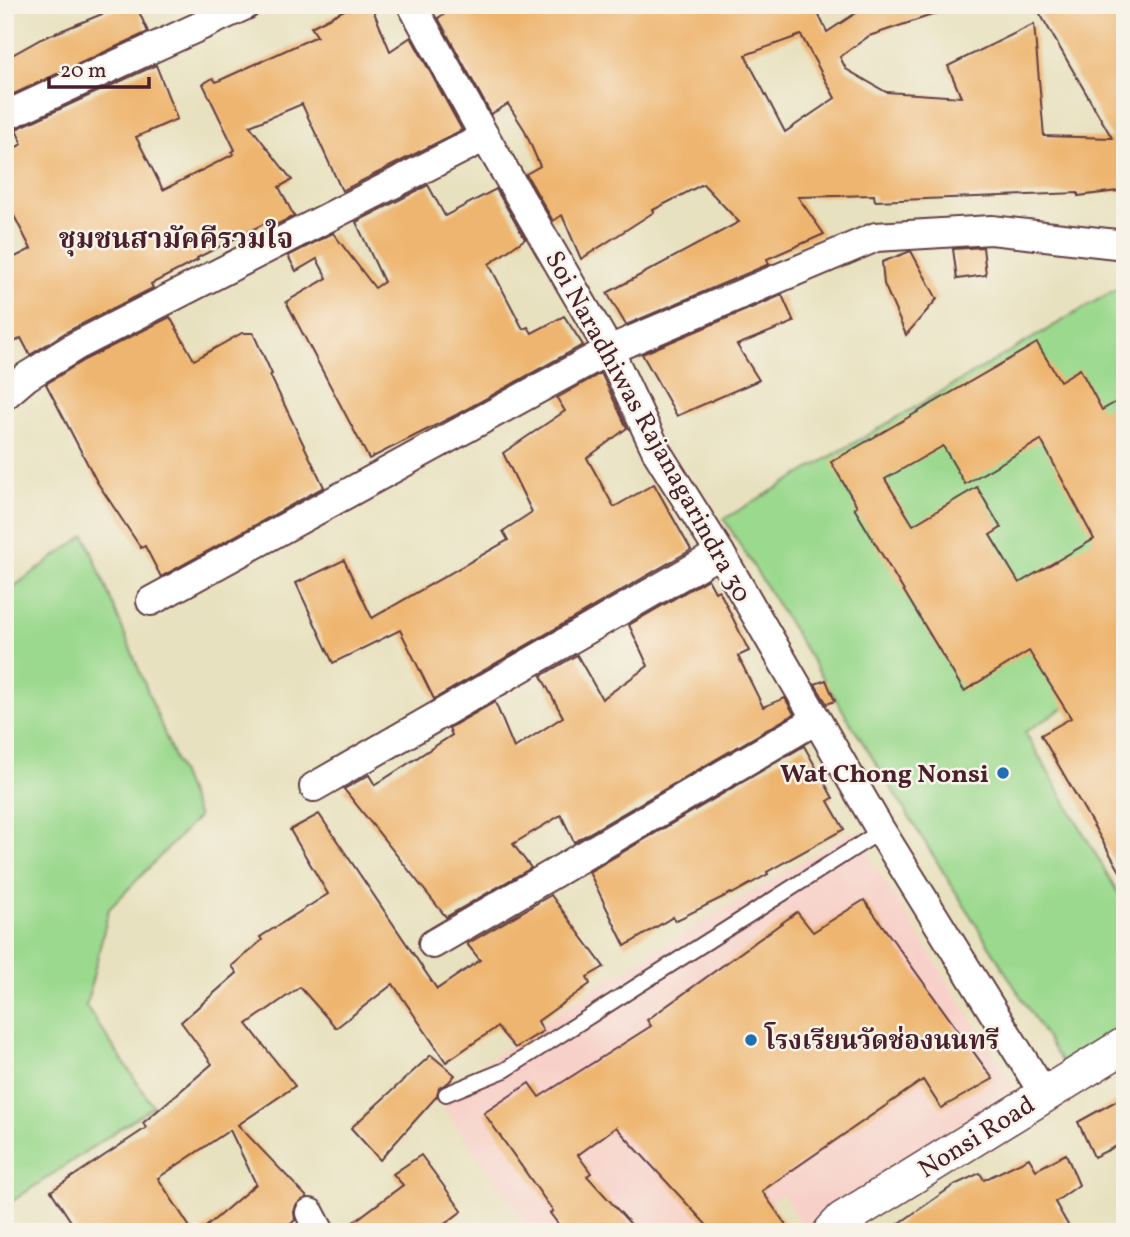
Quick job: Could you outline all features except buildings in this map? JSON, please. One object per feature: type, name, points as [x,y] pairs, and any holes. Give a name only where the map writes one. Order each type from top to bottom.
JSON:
[{"type":"street","points":[[5,116],[246,5]]},
{"type":"street","name":"Soi Naradhiwas Rajanagarindra 30","points":[[412,5],[609,351],[659,454],[720,553],[881,831],[1044,1094]]},
{"type":"street","points":[[5,395],[26,377],[76,346],[485,137]]},
{"type":"street","points":[[151,601],[609,351],[876,237],[991,230],[1125,245]]},
{"type":"street","points":[[314,787],[720,553]]},
{"type":"street","points":[[433,944],[816,720]]},
{"type":"street","name":"Nonsi Road","points":[[831,1232],[842,1220],[1125,1045]]},
{"type":"lane","points":[[446,1094],[505,1070],[881,831]]},
{"type":"shaded area","name":"โรงเรียนวัดช่องนนทรี","points":[[853,830],[1014,1087],[803,1228],[783,1194],[728,1232],[531,1232],[436,1097],[586,993]]},
{"type":"green space","name":"Wat Chong Nonsi","points":[[1125,284],[1125,670],[1025,732],[1125,905],[1125,1026],[1062,1063],[724,519]]},
{"type":"green space","points":[[85,535],[198,817],[109,909],[86,1006],[153,1106],[5,1206],[5,593]]},
{"type":"place","name":"Wat Chong Nonsi","points":[[1003,773]]},
{"type":"place","name":"โรงเรียนวัดช่องนนทรี","points":[[751,1040]]},
{"type":"district","name":"ชุมชนสามัคคีรวมใจ","points":[[176,238]]}]
